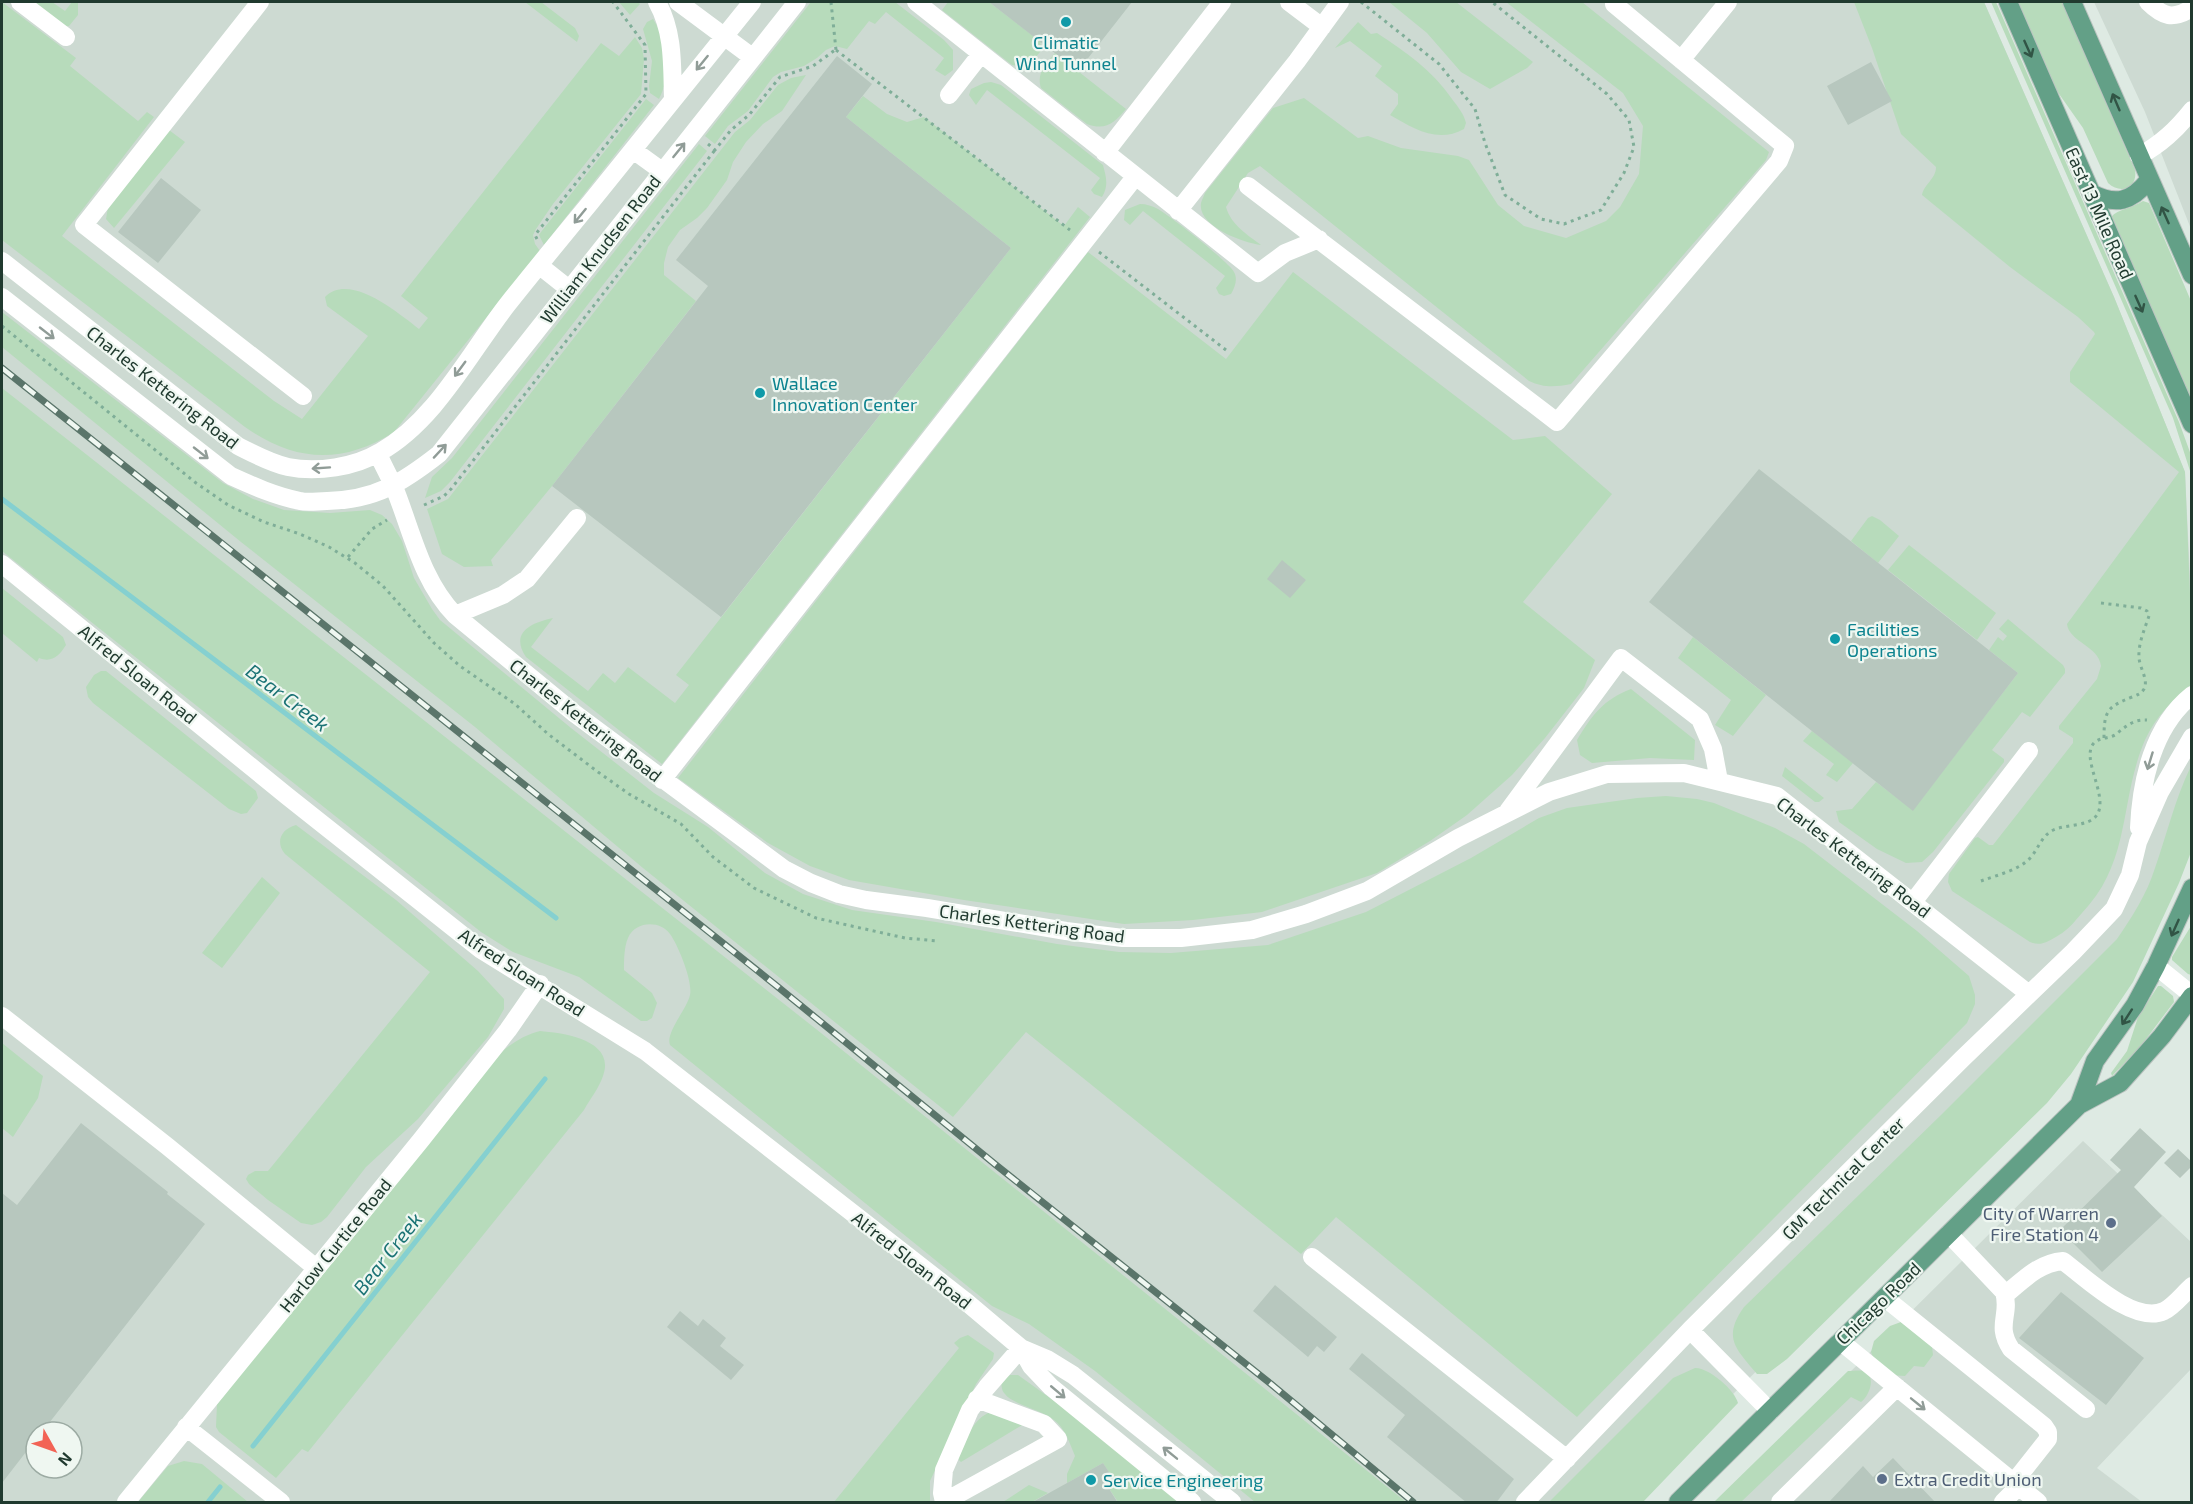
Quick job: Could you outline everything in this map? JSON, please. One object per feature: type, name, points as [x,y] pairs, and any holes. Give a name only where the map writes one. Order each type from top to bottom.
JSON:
[{"type":"main road","name":"East 13 Mile Road","points":[[2008,2],[2192,424]]},
{"type":"main road","points":[[2072,2],[2192,275]]},
{"type":"main road","points":[[2091,193],[2104,200],[2126,200],[2135,195],[2149,180]]},
{"type":"main road","name":"Chicago Road","points":[[2079,1105],[2096,1061],[2135,1005],[2192,888]]},
{"type":"main road","name":"Chicago Road","points":[[1678,1503],[2079,1105],[2120,1083],[2162,1036],[2192,995]]},
{"type":"street","points":[[20,2],[66,37]]},
{"type":"street","points":[[260,2],[84,225],[303,396]]},
{"type":"street","points":[[657,2],[664,14],[671,42],[673,100]]},
{"type":"street","points":[[678,2],[752,57]]},
{"type":"street","name":"William Knudsen Road","points":[[378,454],[396,443],[413,428],[444,391],[506,305],[752,2]]},
{"type":"street","name":"William Knudsen Road","points":[[394,486],[414,474],[439,454],[797,2]]},
{"type":"street","points":[[916,2],[1258,273],[1285,253],[1319,239]]},
{"type":"street","points":[[1105,153],[1222,2]]},
{"type":"street","points":[[1289,2],[1322,27]]},
{"type":"street","points":[[1178,211],[1340,2]]},
{"type":"street","points":[[1248,186],[1557,422],[1779,161],[1785,146],[1614,2]]},
{"type":"street","points":[[1681,60],[1728,2]]},
{"type":"street","points":[[2148,2],[2164,15],[2180,16],[2192,8]]},
{"type":"street","points":[[949,95],[981,54]]},
{"type":"street","points":[[2139,156],[2175,131],[2192,110]]},
{"type":"street","points":[[633,150],[662,171]]},
{"type":"street","points":[[662,780],[1135,177]]},
{"type":"street","points":[[544,260],[569,289]]},
{"type":"street","name":"Charles Kettering Road","points":[[2,261],[238,446],[264,459],[289,467],[318,469],[356,462],[378,454],[394,486],[432,585],[441,601],[455,615],[574,714],[784,869],[839,894],[1066,932],[1123,938],[1181,938],[1252,930],[1306,914],[1367,891],[1458,838],[1549,792],[1607,774],[1684,773],[1777,796],[2029,994]]},
{"type":"street","name":"Charles Kettering Road","points":[[2,297],[231,476],[265,491],[302,502],[352,500],[394,486]]},
{"type":"street","points":[[455,615],[503,595],[527,579],[577,518]]},
{"type":"street","name":"Alfred Sloan Road","points":[[2,564],[296,803],[480,948],[645,1051],[964,1300],[1020,1348],[1031,1366],[1051,1387],[1192,1503]]},
{"type":"street","points":[[1505,815],[1621,658],[1700,719],[1713,749],[1719,781]]},
{"type":"street","name":"GM Technical Center","points":[[1525,1503],[1690,1330],[2114,909],[2130,875],[2138,842],[2140,812],[2149,759],[2177,709],[2192,695]]},
{"type":"street","name":"GM Technical Center","points":[[2138,842],[2160,792],[2192,737]]},
{"type":"street","points":[[1913,902],[2029,751]]},
{"type":"street","points":[[2156,966],[2192,995]]},
{"type":"street","name":"Harlow Curtice Road","points":[[126,1503],[479,1067],[540,984]]},
{"type":"street","points":[[2,1016],[167,1146],[315,1268]]},
{"type":"street","points":[[1948,1234],[1976,1261],[2005,1295],[2007,1303],[2002,1326],[2005,1340],[2011,1349],[2086,1408]]},
{"type":"street","points":[[1312,1257],[1567,1459]]},
{"type":"street","points":[[2005,1295],[2033,1271],[2051,1262],[2063,1261],[2128,1309],[2153,1314],[2165,1310],[2192,1286]]},
{"type":"street","points":[[1885,1298],[2044,1426],[2048,1432],[2048,1439],[2003,1503]]},
{"type":"street","points":[[1690,1330],[1770,1411]]},
{"type":"street","points":[[1840,1341],[2038,1503]]},
{"type":"street","points":[[977,1399],[1044,1424],[1058,1439],[944,1502],[942,1493],[944,1470],[970,1410],[977,1399],[1020,1348]]},
{"type":"street","name":"Alfred Sloan Road","points":[[1020,1348],[1047,1359],[1073,1375],[1232,1503]]},
{"type":"street","points":[[1780,1503],[1897,1387]]},
{"type":"street","points":[[186,1427],[281,1503]]},
{"type":"path","points":[[544,260],[535,235],[646,94],[645,45],[638,32],[613,2]]},
{"type":"path","points":[[831,2],[836,50],[1226,351]]},
{"type":"path","points":[[1361,2],[1439,64],[1475,109],[1505,195],[1541,219],[1564,224],[1602,210],[1624,172],[1634,147],[1629,120],[1607,94],[1492,2]]},
{"type":"path","points":[[424,505],[444,496],[452,489],[731,130],[749,115],[780,77],[813,66],[836,50]]},
{"type":"path","points":[[704,141],[715,150]]},
{"type":"path","points":[[387,520],[372,529],[347,558],[383,586],[434,643],[460,666],[515,704],[548,734],[629,794],[681,824],[729,871],[770,897],[816,918],[906,938],[938,941]]},
{"type":"path","points":[[2101,603],[2141,608],[2147,611],[2149,616],[2138,655],[2145,681],[2144,689],[2139,694],[2110,708],[2104,722],[2104,738]]},
{"type":"path","points":[[1981,881],[2029,860],[2044,837],[2050,832],[2086,822],[2095,817],[2099,810],[2098,786],[2090,753],[2094,744],[2111,737],[2137,720],[2154,722],[2165,729]]},
{"type":"shaded area","points":[[2,2],[1984,2],[2114,297],[2185,472],[2192,618],[2191,837],[2092,1042],[1623,1502],[2,1502]]},
{"type":"shaded area","points":[[2094,2],[2191,2],[2191,229],[2145,112]]},
{"type":"shaded area","points":[[2083,1141],[2191,1242],[2191,1369],[2097,1468],[2142,1502],[1719,1502]]},
{"type":"green space","points":[[2,2],[76,58],[70,66],[138,121],[147,112],[154,117],[62,236],[274,401],[302,419],[368,336],[327,306],[325,297],[335,291],[347,289],[360,292],[387,305],[419,329],[428,318],[401,296],[601,43],[619,56],[635,37],[642,48],[644,59],[641,94],[553,204],[536,229],[533,235],[540,251],[394,432],[375,443],[356,450],[337,454],[300,453],[263,439],[245,427],[2,240]]},
{"type":"green space","points":[[27,2],[52,2],[65,11],[72,2],[78,2],[78,15],[69,26],[62,27]]},
{"type":"green space","points":[[525,2],[541,2],[575,28],[579,36],[577,42]]},
{"type":"green space","points":[[619,2],[638,2],[640,4],[630,15]]},
{"type":"green space","points":[[811,2],[895,2],[944,40],[953,50],[953,70],[945,76],[935,70],[944,58],[886,12],[875,24],[869,21],[847,49],[835,46],[804,66],[781,72],[773,77],[748,111],[728,126],[715,144],[705,136]]},
{"type":"green space","points":[[948,2],[989,2],[1041,42],[1040,44],[1044,47],[1027,64],[1012,65],[942,10]]},
{"type":"green space","points":[[1389,2],[1456,2],[1533,62],[1527,68],[1490,89],[1461,72],[1427,33]]},
{"type":"green space","points":[[1506,2],[1582,2],[1769,152],[1766,160],[1571,384],[1565,385],[1545,386],[1529,381],[1260,166],[1248,173],[1226,207],[1236,224],[1261,245],[1243,241],[1223,232],[1206,219],[1202,211],[1201,203],[1205,193],[1273,108],[1304,98],[1358,138],[1368,136],[1401,148],[1458,156],[1469,160],[1498,205],[1524,226],[1566,238],[1606,221],[1620,207],[1639,174],[1643,126],[1623,93]]},
{"type":"green space","points":[[1854,2],[1984,2],[2114,297],[2185,472],[2191,618],[2191,685],[2165,710],[2145,740],[2131,785],[2117,851],[2098,893],[2068,928],[2041,944],[2030,942],[1952,891],[1948,882],[1949,874],[1975,838],[1978,837],[1989,845],[1993,845],[2073,743],[2073,738],[2059,729],[2059,726],[2097,679],[2101,666],[2095,654],[2073,635],[2067,624],[2179,472],[2070,382],[2070,372],[2095,334],[2094,332],[1922,195],[1936,167],[1901,134]]},
{"type":"green space","points":[[1991,2],[1996,2],[2179,422],[2191,455],[2191,474],[2173,418]]},
{"type":"green space","points":[[2018,2],[2062,2],[2135,170],[2134,181],[2128,188],[2118,189],[2108,183],[2083,128],[2057,91]]},
{"type":"green space","points":[[653,19],[665,48],[667,69],[659,99],[650,93],[652,61],[643,29],[647,22]]},
{"type":"green space","points":[[1358,22],[1371,34],[1377,33],[1408,55],[1436,79],[1462,114],[1466,123],[1464,129],[1454,133],[1435,135],[1416,129],[1390,115],[1398,104],[1398,94],[1375,76],[1382,66],[1350,41],[1335,48]]},
{"type":"green space","points":[[1055,53],[1126,109],[1118,118],[1105,126],[1087,124],[1041,88],[1041,73]]},
{"type":"green space","points":[[806,75],[782,111],[763,124],[746,142],[733,162],[727,180],[707,208],[680,230],[668,247],[664,275],[696,301],[552,486],[491,560],[493,566],[464,567],[442,554],[427,509],[448,499],[735,132],[750,120],[778,85],[791,78]]},
{"type":"green space","points":[[991,82],[1001,85],[1103,165],[1106,185],[1102,197],[1091,190],[1100,178],[987,90],[976,105],[969,95],[971,89]]},
{"type":"green space","points":[[863,96],[887,114],[907,122],[924,117],[1064,226],[1078,207],[1090,217],[662,764],[526,657],[520,641],[521,635],[530,626],[553,618],[531,647],[588,691],[603,673],[615,683],[628,667],[675,703],[689,685],[676,675],[1011,248],[846,117]]},
{"type":"green space","points":[[646,99],[654,105],[544,245],[539,235],[541,232]]},
{"type":"green space","points":[[169,130],[185,142],[114,228],[106,219],[108,207]]},
{"type":"green space","points":[[699,144],[707,151],[450,482],[441,491],[425,498],[432,477],[452,458]]},
{"type":"green space","points":[[2143,201],[2149,203],[2191,301],[2191,399],[2111,217]]},
{"type":"green space","points":[[1140,204],[1152,206],[1164,213],[1230,266],[1236,277],[1231,294],[1224,296],[1219,294],[1216,288],[1225,276],[1143,211],[1130,225],[1124,220],[1125,210]]},
{"type":"green space","points":[[1088,252],[1226,359],[1293,272],[1513,440],[1545,436],[1612,494],[1523,602],[1595,660],[1584,688],[1545,738],[1512,775],[1467,815],[1430,841],[1377,873],[1262,912],[1193,920],[1124,924],[849,880],[810,866],[768,843],[678,778]]},
{"type":"green space","points":[[2,312],[223,483],[253,499],[284,510],[330,513],[370,510],[382,515],[392,524],[402,541],[414,578],[440,620],[654,793],[708,827],[765,873],[803,894],[852,910],[1119,952],[1171,953],[1268,945],[1366,912],[1471,858],[1539,818],[1567,808],[1666,796],[1714,803],[1775,828],[1804,844],[1917,931],[1969,976],[1975,995],[1975,1004],[1967,1023],[1577,1417],[1336,1217],[1301,1254],[1026,1032],[953,1117],[643,868],[475,727],[241,542],[2,347]]},
{"type":"green space","points":[[2,388],[816,1029],[1406,1502],[1255,1502],[1095,1371],[1029,1324],[992,1306],[670,1045],[669,1040],[673,1028],[688,1001],[690,989],[681,954],[666,929],[648,924],[636,928],[628,938],[624,954],[624,970],[652,993],[657,1003],[652,1018],[647,1021],[641,1021],[579,977],[513,952],[481,932],[2,551]]},
{"type":"green space","points":[[1872,516],[1899,536],[1878,563],[1851,541]]},
{"type":"green space","points":[[1909,545],[1996,613],[1977,640],[1888,570]]},
{"type":"green space","points":[[2,588],[63,637],[66,645],[58,655],[48,660],[39,658],[37,662],[2,633]]},
{"type":"green space","points":[[2008,619],[2063,665],[2065,673],[2030,717],[2022,712],[1992,750],[2004,759],[2004,762],[1933,852],[1922,862],[1906,863],[1877,849],[1839,822],[1836,811],[1852,809],[1876,782],[1913,810],[2018,673],[1989,650],[1998,637],[2003,641],[2007,636],[1999,629]]},
{"type":"green space","points":[[1693,637],[1766,695],[1733,736],[1715,725],[1731,700],[1678,658]]},
{"type":"green space","points":[[106,671],[256,791],[258,798],[247,813],[241,814],[229,809],[93,703],[88,697],[86,687],[94,675]]},
{"type":"green space","points":[[1631,689],[1695,740],[1694,760],[1650,758],[1592,763],[1580,755],[1577,740],[1594,715],[1613,698]]},
{"type":"green space","points":[[1812,731],[1853,763],[1837,782],[1826,775],[1834,764],[1803,741]]},
{"type":"green space","points":[[2191,766],[2191,852],[2179,883],[2133,982],[2071,1074],[2047,1103],[1787,1359],[1767,1374],[1757,1374],[1734,1343],[1734,1327],[1744,1307],[2117,939],[2134,914],[2152,878]]},
{"type":"green space","points":[[1785,767],[1824,798],[1815,802],[1782,776]]},
{"type":"green space","points":[[296,825],[396,900],[478,971],[504,999],[504,1009],[488,1037],[418,1119],[366,1167],[327,1217],[312,1225],[301,1223],[268,1200],[246,1179],[255,1171],[268,1171],[430,972],[285,854],[280,845],[281,837],[283,833]]},
{"type":"green space","points":[[262,877],[280,893],[222,968],[202,953]]},
{"type":"green space","points":[[2191,926],[2191,975],[2172,960],[2172,957]]},
{"type":"green space","points":[[2158,986],[2173,996],[2174,1002],[2140,1047],[2112,1076],[2111,1073],[2127,1051],[2138,1017]]},
{"type":"green space","points":[[540,1031],[574,1037],[595,1046],[602,1054],[605,1064],[597,1089],[584,1110],[308,1452],[302,1449],[276,1478],[219,1432],[216,1427],[217,1404],[499,1054],[518,1040]]},
{"type":"green space","points":[[2,1043],[43,1076],[38,1098],[13,1137],[2,1128]]},
{"type":"green space","points":[[1901,1322],[1932,1347],[1933,1355],[1924,1367],[1914,1366],[1905,1376],[1890,1375],[1875,1362],[1871,1352],[1874,1341],[1890,1326]]},
{"type":"green space","points":[[968,1335],[994,1353],[993,1359],[976,1384],[930,1481],[930,1502],[834,1502],[959,1348],[954,1343]]},
{"type":"green space","points":[[1695,1368],[1707,1371],[1720,1380],[1732,1392],[1738,1403],[1643,1502],[1549,1502],[1673,1378]]},
{"type":"green space","points":[[1848,1371],[1864,1371],[1870,1378],[1869,1391],[1861,1402],[1851,1397],[1741,1502],[1714,1502]]},
{"type":"green space","points":[[1010,1375],[1018,1375],[1103,1436],[1181,1502],[1118,1502],[1106,1484],[1113,1478],[1103,1463],[1067,1483],[1067,1474],[1075,1456],[1067,1436],[1054,1420],[1014,1401],[1005,1394],[1001,1381]]},
{"type":"green space","points":[[988,1413],[1024,1424],[961,1462],[958,1459],[969,1433],[977,1421]]},
{"type":"green space","points":[[184,1461],[202,1464],[248,1502],[138,1502],[168,1466]]},
{"type":"green space","points":[[1029,1485],[1048,1493],[1032,1502],[1003,1502]]},
{"type":"building","name":"Climatic Wind Tunnel","points":[[989,2],[1132,2],[1078,71]]},
{"type":"building","name":"Wallace Innovation Center","points":[[837,56],[872,84],[846,117],[1011,248],[721,617],[552,486],[708,286],[676,260]]},
{"type":"building","points":[[1871,62],[1892,101],[1848,125],[1827,86]]},
{"type":"building","points":[[161,178],[201,210],[158,263],[118,232]]},
{"type":"building","name":"Facilities Operations","points":[[1759,469],[2018,673],[1913,811],[1649,602]]},
{"type":"building","points":[[1282,560],[1306,580],[1290,598],[1267,579]]},
{"type":"building","points":[[81,1123],[205,1224],[51,1420],[24,1420],[24,1455],[2,1483],[2,1193],[17,1205]]},
{"type":"building","name":"City of Warren Fire Station 4","points":[[2140,1128],[2166,1152],[2134,1187],[2162,1216],[2102,1272],[2060,1230],[2121,1170],[2110,1160]]},
{"type":"building","points":[[2178,1149],[2192,1162],[2192,1166],[2180,1178],[2164,1163]]},
{"type":"building","points":[[1275,1285],[1337,1337],[1324,1352],[1317,1346],[1308,1357],[1253,1311]]},
{"type":"building","points":[[2061,1292],[2144,1358],[2106,1405],[2019,1338]]},
{"type":"building","points":[[680,1311],[698,1326],[703,1319],[726,1338],[720,1346],[744,1365],[731,1380],[667,1327]]},
{"type":"building","points":[[1362,1353],[1514,1479],[1496,1503],[1467,1503],[1387,1437],[1405,1415],[1349,1369]]},
{"type":"building","name":"Extra Credit Union","points":[[1893,1458],[1936,1503],[1828,1503],[1863,1466],[1873,1477]]},
{"type":"building","name":"Service Engineering","points":[[1103,1463],[1113,1478],[1106,1484],[1118,1503],[1031,1503]]},
{"type":"waterway","name":"Bear Creek","points":[[2,499],[556,918]]},
{"type":"waterway","name":"Bear Creek","points":[[253,1446],[545,1079]]},
{"type":"waterway","name":"Bear Creek","points":[[208,1502],[220,1487]]},
{"type":"railway","points":[[2,368],[778,987],[996,1165],[1271,1384],[1413,1502]]},
{"type":"place","name":"Climatic Wind Tunnel","points":[[1066,22]]},
{"type":"place","name":"Wallace Innovation Center","points":[[760,393]]},
{"type":"place","name":"Facilities Operations","points":[[1835,639]]},
{"type":"place","name":"City of Warren Fire Station 4","points":[[2111,1223]]},
{"type":"place","name":"Extra Credit Union","points":[[1882,1479]]},
{"type":"place","name":"Service Engineering","points":[[1091,1480]]}]
